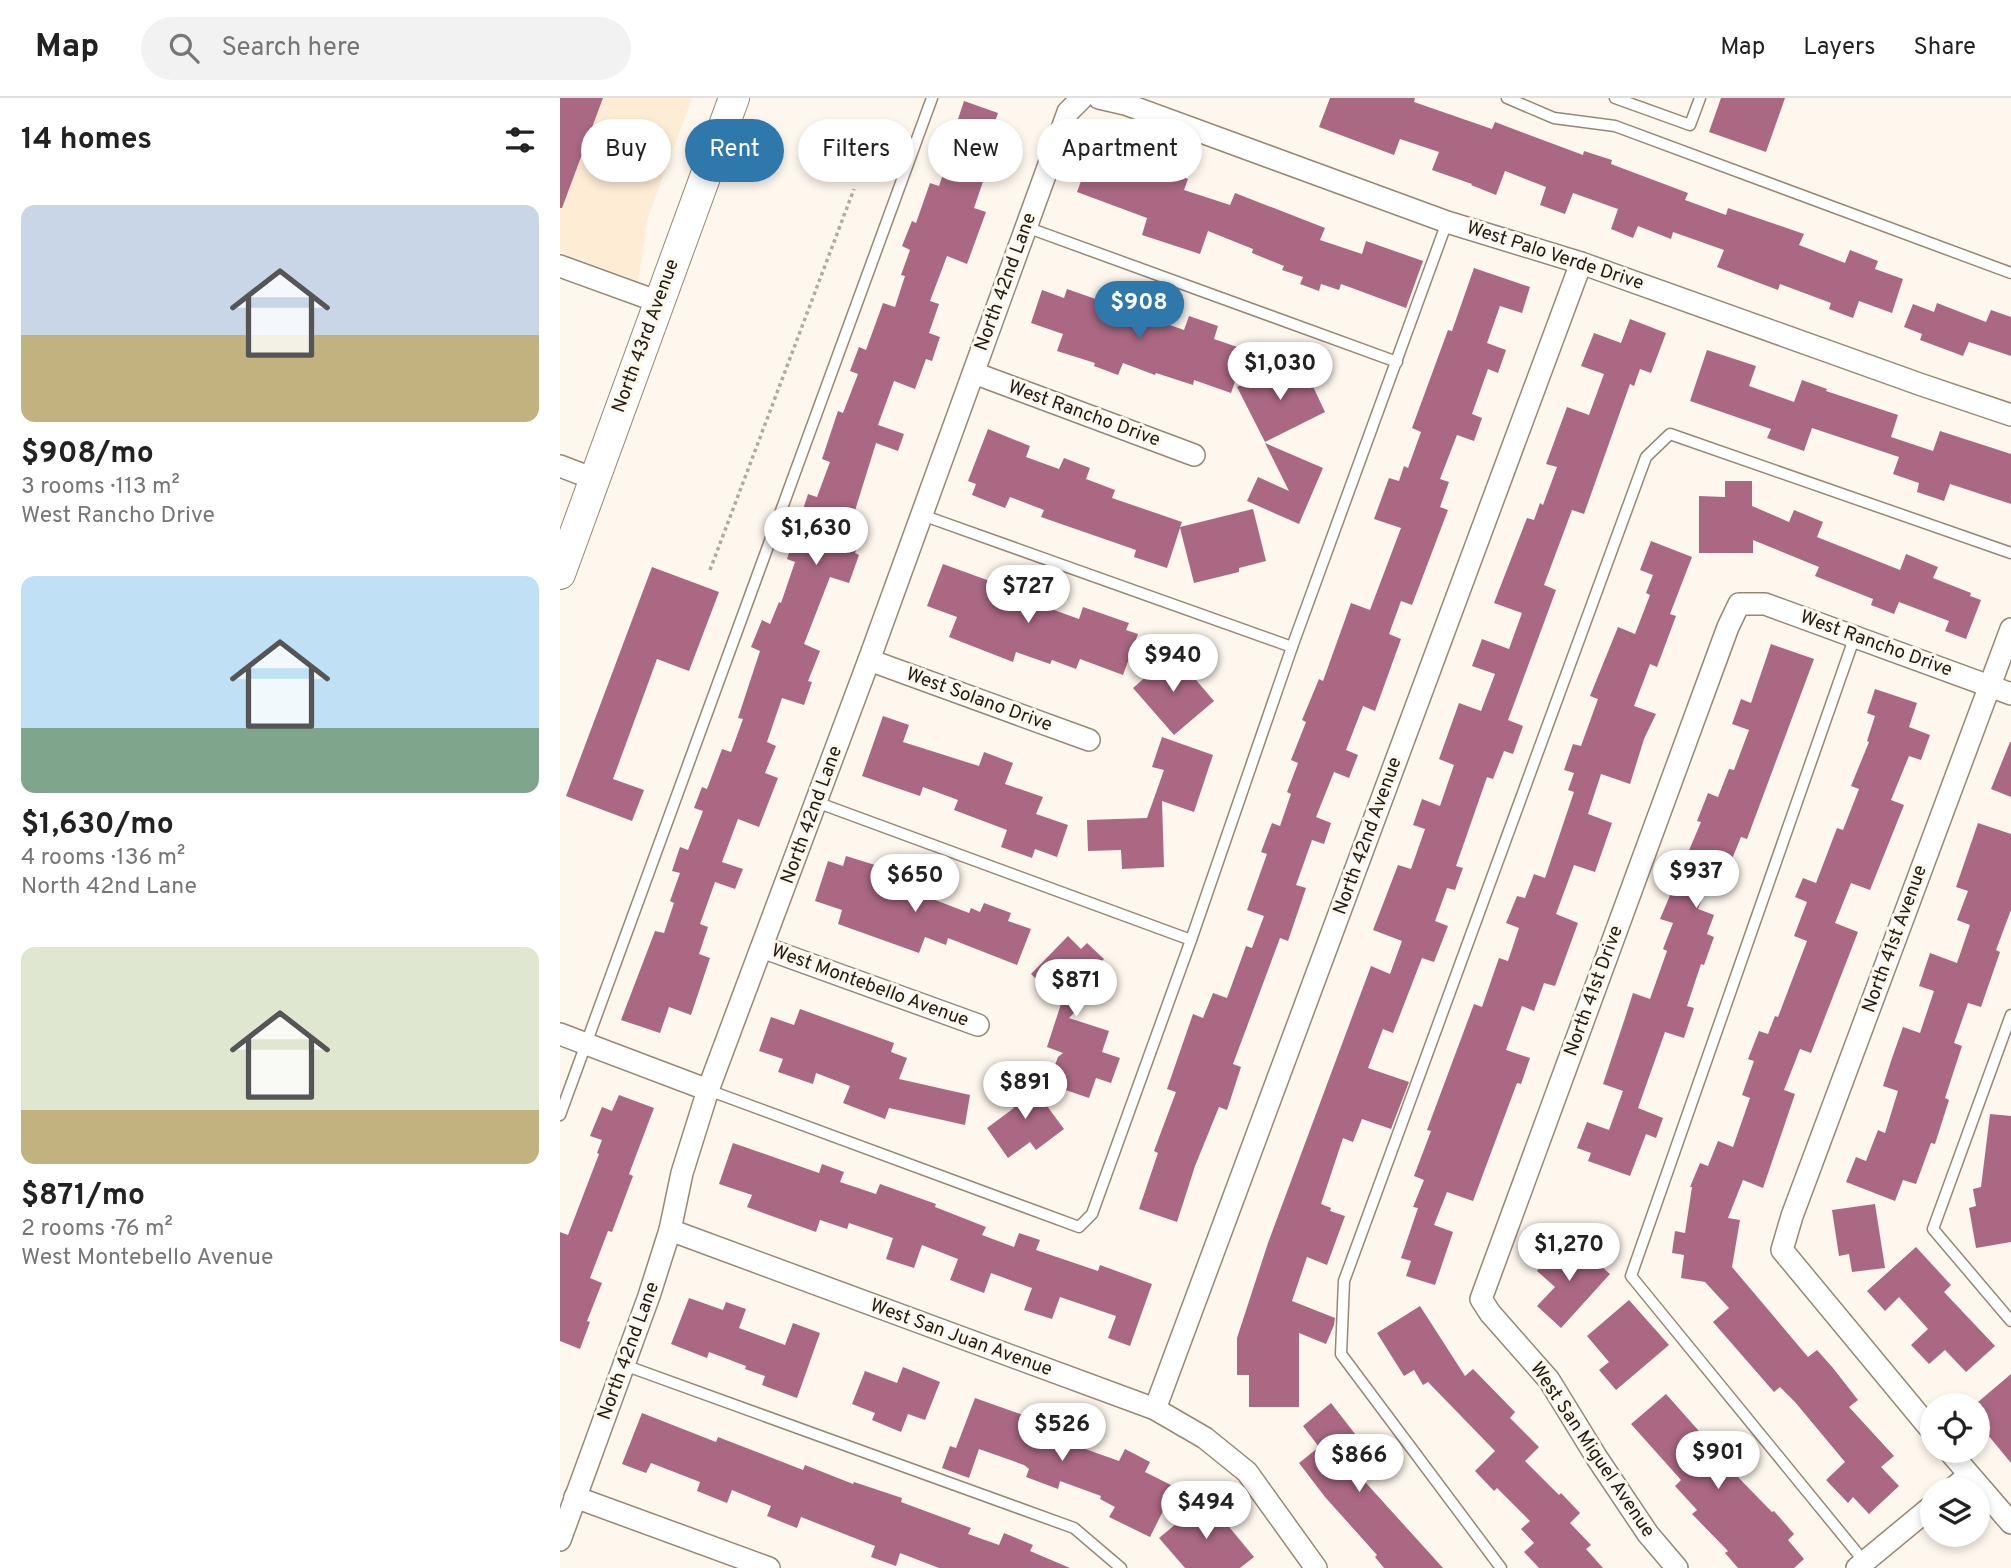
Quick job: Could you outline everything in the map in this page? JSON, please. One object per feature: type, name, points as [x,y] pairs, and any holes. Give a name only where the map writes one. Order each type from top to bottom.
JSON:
[{"type":"main road","name":"North 43rd Avenue","points":[[560,574],[734,98]]},
{"type":"street","name":"North 42nd Lane","points":[[560,1540],[670,1230],[681,1173],[708,1090],[869,660],[1068,113],[1082,98]]},
{"type":"street","name":"West Palo Verde Drive","points":[[1099,98],[1125,104],[1447,222],[1581,263],[2011,415]]},
{"type":"street","name":"North 42nd Avenue","points":[[1155,1409],[1581,263]]},
{"type":"street","points":[[560,266],[659,302]]},
{"type":"street","name":"West Rancho Drive","points":[[974,373],[1194,455]]},
{"type":"street","points":[[560,466],[594,478]]},
{"type":"street","name":"West Rancho Drive","points":[[1739,604],[1765,604],[2011,694]]},
{"type":"street","name":"North 41st Drive","points":[[1481,1299],[1739,604]]},
{"type":"street","name":"North 41st Avenue","points":[[1920,1416],[1782,1250],[1797,1203],[2011,629]]},
{"type":"street","name":"West Solano Drive","points":[[869,660],[1089,740]]},
{"type":"street","name":"West Montebello Avenue","points":[[762,947],[978,1025]]},
{"type":"street","points":[[560,1034],[708,1090]]},
{"type":"street","name":"West San Juan Avenue","points":[[670,1230],[1155,1409],[1205,1438],[1247,1472],[1316,1568]]},
{"type":"street","name":"West San Miguel Avenue","points":[[1481,1299],[1490,1314],[1549,1380],[1648,1534],[1677,1568]]},
{"type":"street","points":[[1959,1463],[2011,1523]]},
{"type":"street","points":[[576,1497],[769,1568]]},
{"type":"street","points":[[1863,1566],[1920,1516]]},
{"type":"lane","points":[[560,1115],[932,98]]},
{"type":"lane","points":[[1507,98],[1554,118],[1615,126],[2011,273]]},
{"type":"lane","points":[[1615,98],[1690,125],[1700,98]]},
{"type":"lane","points":[[708,1090],[1079,1227],[1092,1214],[1191,940],[1292,646],[1447,222]]},
{"type":"lane","points":[[1026,227],[1397,362]]},
{"type":"lane","points":[[1501,1568],[1341,1354],[1344,1281],[1647,457],[1670,434],[2011,553]]},
{"type":"lane","points":[[922,515],[1292,646]]},
{"type":"lane","points":[[1855,636],[1632,1276],[1863,1566]]},
{"type":"lane","points":[[816,802],[1191,940]]},
{"type":"lane","points":[[2011,1015],[1933,1229],[2011,1321]]},
{"type":"lane","points":[[624,1365],[1074,1528],[1121,1568]]},
{"type":"path","points":[[710,570],[854,189]]},
{"type":"shaded area","points":[[560,98],[692,98],[671,155],[671,119],[581,119],[581,182],[661,182],[648,217],[638,281],[560,252]]},
{"type":"building","points":[[560,98],[603,98],[595,119],[581,119],[581,157],[560,208]]},
{"type":"building","points":[[1330,98],[1415,98],[1414,102],[1492,129],[1495,122],[1583,155],[1584,151],[1612,160],[1611,164],[1688,193],[1685,200],[1726,215],[1728,208],[1804,234],[1799,245],[1845,263],[1850,250],[1878,261],[1875,269],[1903,279],[1892,313],[1859,301],[1853,318],[1829,309],[1831,303],[1780,284],[1778,290],[1717,267],[1724,250],[1673,232],[1671,239],[1638,226],[1633,238],[1611,229],[1618,209],[1573,193],[1565,214],[1540,205],[1546,187],[1505,171],[1496,195],[1432,170],[1439,152],[1400,139],[1394,155],[1319,127]]},
{"type":"building","points":[[1721,98],[1785,98],[1766,152],[1709,132]]},
{"type":"building","points":[[964,101],[998,113],[996,119],[958,119]]},
{"type":"building","points":[[940,182],[983,182],[974,208],[986,212],[967,264],[947,256],[930,301],[939,304],[929,333],[940,337],[932,361],[926,359],[915,389],[894,381],[878,425],[904,434],[898,451],[876,443],[853,517],[866,521],[855,553],[859,555],[849,583],[830,577],[804,644],[820,651],[808,681],[812,682],[804,705],[782,698],[767,742],[776,746],[765,773],[778,778],[759,827],[738,819],[722,862],[743,869],[735,889],[715,882],[700,924],[708,927],[699,954],[710,958],[691,1015],[669,1007],[660,1033],[621,1020],[655,931],[664,933],[674,903],[670,901],[680,873],[672,871],[680,847],[688,850],[703,811],[694,808],[702,787],[707,789],[722,749],[731,752],[743,719],[738,718],[760,651],[751,647],[762,620],[770,624],[779,602],[781,603],[795,562],[787,559],[808,494],[817,497],[830,462],[822,459],[838,411],[843,413],[858,374],[850,371],[859,347],[866,350],[883,303],[895,307],[905,276],[901,275],[910,250],[902,246],[912,221],[916,223],[930,183],[939,186]]},
{"type":"building","points":[[1081,182],[1187,182],[1184,190],[1230,205],[1235,193],[1325,228],[1320,240],[1362,254],[1366,241],[1423,261],[1406,308],[1341,284],[1339,290],[1321,284],[1319,291],[1300,284],[1303,277],[1282,270],[1284,266],[1252,253],[1253,249],[1208,231],[1200,254],[1142,235],[1147,218],[1077,192]]},
{"type":"building","points":[[1474,268],[1530,287],[1522,313],[1500,306],[1487,343],[1506,350],[1498,373],[1488,369],[1472,414],[1482,418],[1474,441],[1457,435],[1440,479],[1449,482],[1440,507],[1448,510],[1412,605],[1401,601],[1389,634],[1401,639],[1375,711],[1363,706],[1346,750],[1358,755],[1349,778],[1334,772],[1316,817],[1331,823],[1324,844],[1312,840],[1296,885],[1306,888],[1288,941],[1280,938],[1233,1064],[1241,1067],[1227,1110],[1219,1107],[1195,1166],[1177,1222],[1139,1209],[1158,1153],[1154,1151],[1176,1092],[1167,1089],[1193,1014],[1203,1018],[1213,993],[1227,998],[1246,946],[1252,948],[1264,916],[1247,910],[1267,854],[1261,852],[1272,823],[1280,826],[1291,794],[1287,792],[1298,763],[1291,760],[1306,722],[1302,720],[1319,679],[1323,681],[1351,603],[1370,610],[1401,528],[1374,519],[1389,478],[1399,481],[1404,466],[1408,468],[1421,432],[1412,428],[1448,330],[1452,331]]},
{"type":"building","points":[[1067,289],[1184,330],[1189,316],[1218,326],[1214,339],[1246,350],[1231,393],[1194,380],[1193,385],[1156,373],[1155,375],[1123,363],[1118,375],[1094,366],[1095,363],[1057,351],[1063,334],[1031,323],[1042,290],[1064,298]]},
{"type":"building","points":[[1937,303],[1986,322],[1991,310],[2011,317],[2011,356],[1969,342],[1963,356],[1920,340],[1922,334],[1904,327],[1913,304],[1934,312]]},
{"type":"building","points":[[1630,319],[1666,333],[1651,373],[1640,369],[1634,386],[1630,384],[1584,514],[1572,510],[1544,585],[1556,590],[1508,720],[1523,726],[1513,754],[1504,751],[1493,779],[1487,777],[1456,866],[1463,868],[1455,890],[1447,888],[1435,921],[1448,926],[1434,962],[1422,958],[1393,1033],[1383,1029],[1368,1068],[1409,1082],[1391,1129],[1362,1119],[1353,1142],[1343,1138],[1321,1204],[1331,1208],[1330,1211],[1345,1216],[1327,1265],[1307,1257],[1292,1301],[1335,1318],[1334,1325],[1326,1344],[1299,1333],[1299,1407],[1249,1407],[1249,1375],[1237,1375],[1237,1338],[1268,1243],[1371,966],[1390,974],[1402,941],[1373,930],[1398,865],[1411,869],[1425,829],[1413,825],[1422,799],[1440,806],[1454,765],[1439,759],[1459,703],[1481,711],[1495,674],[1472,666],[1482,639],[1509,649],[1522,613],[1494,603],[1527,518],[1534,520],[1540,503],[1543,505],[1557,467],[1546,464],[1567,407],[1589,415],[1604,374],[1581,366],[1594,333],[1621,343]]},
{"type":"building","points":[[1707,350],[1756,366],[1749,386],[1794,402],[1802,380],[1827,389],[1826,391],[1898,415],[1891,437],[1933,451],[1940,431],[2011,454],[2011,504],[1950,484],[1944,501],[1917,492],[1919,483],[1893,474],[1899,457],[1812,428],[1804,451],[1767,438],[1771,429],[1690,401]]},
{"type":"building","points":[[1286,363],[1297,386],[1310,380],[1325,412],[1265,442],[1237,387]]},
{"type":"building","points":[[988,429],[1030,446],[1026,457],[1059,469],[1064,458],[1090,468],[1086,479],[1115,490],[1112,498],[1182,522],[1180,527],[1253,509],[1266,561],[1239,568],[1239,572],[1194,583],[1180,528],[1167,568],[1134,557],[1136,550],[1041,517],[1044,510],[1010,497],[1005,508],[972,495],[976,484],[968,481]]},
{"type":"building","points":[[1265,443],[1323,468],[1299,524],[1247,501],[1258,477],[1289,491]]},
{"type":"building","points":[[1725,481],[1752,481],[1752,506],[1789,522],[1794,510],[1823,522],[1817,537],[1900,570],[1906,554],[1938,567],[1933,578],[1971,593],[1970,596],[1981,600],[1966,639],[1945,631],[1949,621],[1899,602],[1894,614],[1871,605],[1873,599],[1815,576],[1819,567],[1753,540],[1753,553],[1699,553],[1699,496],[1725,497]]},
{"type":"building","points":[[1651,541],[1692,557],[1670,614],[1676,616],[1657,667],[1650,664],[1634,706],[1656,714],[1644,739],[1630,784],[1601,774],[1588,814],[1612,823],[1595,872],[1574,865],[1556,914],[1578,923],[1555,986],[1544,983],[1534,1011],[1522,1006],[1506,1050],[1530,1058],[1521,1084],[1517,1083],[1473,1201],[1447,1192],[1434,1225],[1453,1232],[1435,1285],[1406,1276],[1411,1261],[1401,1258],[1418,1208],[1413,1207],[1424,1180],[1414,1176],[1431,1131],[1427,1130],[1474,1004],[1482,1007],[1499,958],[1508,961],[1519,928],[1506,923],[1517,896],[1525,898],[1534,874],[1545,878],[1574,792],[1568,790],[1574,773],[1564,770],[1573,744],[1581,746],[1598,699],[1590,696],[1618,627],[1635,634],[1650,595],[1646,593],[1653,575],[1640,570]]},
{"type":"building","points":[[943,564],[998,584],[996,589],[1079,619],[1083,607],[1129,623],[1126,630],[1138,634],[1123,675],[1080,659],[1076,669],[1052,660],[1050,664],[1016,652],[1013,662],[949,637],[957,617],[927,606]]},
{"type":"building","points":[[652,567],[719,592],[689,671],[657,659],[613,779],[644,790],[632,821],[566,796]]},
{"type":"building","points":[[1771,644],[1814,659],[1747,839],[1741,837],[1723,881],[1711,877],[1698,909],[1714,915],[1707,934],[1714,937],[1704,965],[1701,964],[1687,1006],[1694,1008],[1684,1038],[1665,1032],[1638,1108],[1663,1118],[1656,1138],[1646,1134],[1630,1176],[1588,1161],[1591,1153],[1577,1148],[1587,1122],[1609,1130],[1623,1091],[1603,1084],[1633,993],[1650,999],[1667,951],[1663,949],[1673,923],[1660,919],[1701,822],[1697,821],[1708,793],[1718,797],[1729,769],[1734,770],[1749,730],[1732,724],[1741,699],[1751,703]]},
{"type":"building","points":[[1173,653],[1214,701],[1174,735],[1133,688]]},
{"type":"building","points":[[1875,689],[1917,703],[1909,727],[1930,735],[1921,760],[1909,756],[1891,800],[1904,805],[1870,890],[1851,883],[1835,923],[1858,932],[1811,1053],[1800,1049],[1784,1090],[1795,1094],[1763,1188],[1743,1180],[1728,1218],[1740,1220],[1732,1267],[1808,1357],[1817,1350],[1833,1368],[1858,1400],[1849,1407],[1894,1456],[1881,1467],[1899,1486],[1869,1514],[1853,1497],[1848,1503],[1826,1480],[1845,1462],[1795,1402],[1780,1387],[1774,1392],[1713,1322],[1729,1308],[1705,1282],[1681,1278],[1684,1255],[1672,1253],[1675,1231],[1685,1233],[1690,1187],[1700,1163],[1708,1166],[1718,1141],[1733,1147],[1750,1098],[1742,1095],[1754,1061],[1748,1059],[1759,1031],[1768,1034],[1775,1016],[1778,1017],[1807,941],[1794,936],[1807,902],[1795,897],[1803,878],[1816,883],[1837,828],[1843,830],[1859,789],[1851,786],[1869,742],[1867,741],[1875,716],[1867,713]]},
{"type":"building","points":[[883,716],[909,725],[903,742],[979,766],[984,752],[1013,763],[1005,784],[1043,797],[1036,814],[1068,825],[1057,857],[1035,849],[1032,858],[1001,847],[1007,830],[954,810],[958,800],[923,787],[920,796],[862,776]]},
{"type":"building","points":[[1162,737],[1213,755],[1194,812],[1162,801],[1164,867],[1122,869],[1121,850],[1088,851],[1087,820],[1147,818],[1164,770],[1152,767]]},
{"type":"building","points":[[2011,742],[2011,797],[1991,789]]},
{"type":"building","points":[[1978,823],[2011,834],[2011,910],[1996,950],[2000,952],[1981,1007],[1968,1003],[1954,1043],[1962,1046],[1945,1098],[1949,1100],[1935,1144],[1931,1143],[1916,1184],[1903,1180],[1895,1201],[1846,1182],[1856,1157],[1866,1161],[1878,1130],[1885,1133],[1898,1091],[1883,1086],[1903,1027],[1920,1033],[1934,991],[1919,986],[1930,953],[1957,963],[1970,925],[1957,920],[1968,891],[1956,887]]},
{"type":"building","points":[[846,856],[875,865],[871,877],[902,887],[905,879],[933,891],[930,898],[969,913],[971,908],[980,912],[984,903],[1011,913],[1008,921],[1031,929],[1017,965],[948,938],[946,945],[925,937],[919,953],[838,924],[842,910],[815,901],[828,861],[843,866]]},
{"type":"building","points":[[1068,936],[1081,949],[1087,943],[1104,959],[1096,967],[1108,978],[1069,1018],[1109,1031],[1102,1052],[1120,1058],[1111,1083],[1096,1078],[1089,1098],[1048,1084],[1058,1057],[1063,1053],[1047,1047],[1061,1004],[1031,974]]},
{"type":"building","points":[[800,1009],[894,1043],[891,1052],[907,1058],[899,1079],[970,1095],[965,1125],[889,1108],[885,1119],[843,1103],[850,1086],[816,1073],[813,1084],[778,1072],[783,1059],[759,1051],[771,1017],[794,1025]]},
{"type":"building","points":[[1027,1079],[1064,1129],[1036,1150],[1030,1142],[1008,1158],[987,1128],[1014,1108],[1004,1095]]},
{"type":"building","points":[[619,1095],[654,1108],[629,1174],[633,1176],[612,1232],[608,1231],[590,1278],[602,1283],[587,1321],[590,1322],[580,1349],[560,1341],[560,1232],[568,1235],[599,1154],[597,1153],[602,1140],[590,1136],[602,1107],[612,1111]]},
{"type":"building","points":[[1990,1114],[2011,1116],[2011,1242],[1976,1248],[1969,1208],[1976,1206],[1973,1189],[1981,1187]]},
{"type":"building","points":[[733,1143],[819,1173],[822,1164],[844,1172],[840,1182],[876,1194],[880,1184],[936,1204],[935,1207],[986,1227],[982,1235],[1014,1247],[1019,1233],[1040,1240],[1036,1250],[1098,1271],[1100,1265],[1152,1284],[1130,1346],[1108,1338],[1116,1316],[1060,1297],[1052,1319],[1024,1310],[1032,1288],[991,1273],[984,1293],[950,1280],[958,1259],[922,1245],[914,1268],[886,1259],[893,1238],[849,1223],[847,1229],[820,1220],[816,1232],[747,1207],[752,1195],[719,1184]]},
{"type":"building","points":[[1875,1204],[1885,1268],[1852,1272],[1849,1254],[1839,1256],[1832,1210]]},
{"type":"building","points":[[1561,1244],[1579,1260],[1585,1252],[1610,1274],[1561,1328],[1537,1306],[1555,1287],[1537,1271]]},
{"type":"building","points":[[1916,1247],[1951,1285],[1944,1292],[1995,1346],[1966,1372],[1945,1350],[1929,1364],[1911,1345],[1928,1329],[1899,1297],[1885,1311],[1867,1291]]},
{"type":"building","points":[[689,1298],[723,1310],[726,1302],[746,1309],[739,1328],[785,1345],[793,1323],[820,1333],[797,1398],[762,1385],[765,1376],[745,1369],[746,1366],[709,1352],[707,1358],[671,1344]]},
{"type":"building","points":[[1629,1300],[1669,1345],[1616,1390],[1599,1370],[1609,1362],[1587,1336]]},
{"type":"building","points":[[1420,1306],[1465,1376],[1473,1369],[1515,1412],[1510,1418],[1539,1447],[1525,1461],[1580,1513],[1570,1523],[1591,1545],[1586,1549],[1603,1568],[1539,1568],[1524,1552],[1534,1543],[1521,1529],[1530,1521],[1497,1488],[1494,1491],[1475,1471],[1495,1451],[1428,1382],[1423,1385],[1414,1370],[1404,1376],[1377,1333]]},
{"type":"building","points":[[903,1367],[940,1382],[925,1420],[908,1414],[901,1432],[872,1420],[875,1413],[852,1404],[865,1371],[897,1383]]},
{"type":"building","points":[[2011,1374],[2011,1463],[1990,1438],[1989,1393]]},
{"type":"building","points":[[1666,1394],[1714,1448],[1721,1442],[1742,1464],[1733,1472],[1794,1534],[1788,1540],[1804,1559],[1794,1568],[1738,1568],[1725,1553],[1728,1551],[1692,1514],[1697,1510],[1675,1486],[1681,1480],[1631,1424]]},
{"type":"building","points":[[975,1398],[1040,1421],[1042,1415],[1069,1425],[1063,1441],[1119,1461],[1125,1449],[1150,1462],[1145,1472],[1175,1487],[1150,1537],[1109,1517],[1115,1507],[1100,1499],[1101,1496],[1060,1481],[1058,1489],[1026,1477],[1029,1469],[1024,1465],[979,1449],[969,1478],[942,1468],[950,1446],[956,1448]]},
{"type":"building","points":[[1331,1403],[1366,1448],[1347,1462],[1443,1568],[1384,1568],[1375,1557],[1377,1555],[1325,1497],[1299,1463],[1319,1447],[1303,1426]]},
{"type":"building","points":[[642,1413],[716,1442],[718,1437],[803,1470],[805,1465],[853,1484],[854,1482],[902,1498],[901,1502],[971,1528],[968,1534],[999,1545],[1004,1533],[1033,1545],[1030,1551],[1070,1568],[939,1568],[900,1553],[896,1566],[871,1557],[875,1546],[801,1517],[797,1528],[767,1516],[771,1506],[732,1490],[727,1503],[697,1491],[700,1482],[651,1463],[646,1473],[622,1464]]},
{"type":"building","points":[[1206,1499],[1254,1557],[1240,1568],[1185,1568],[1159,1538]]}]
